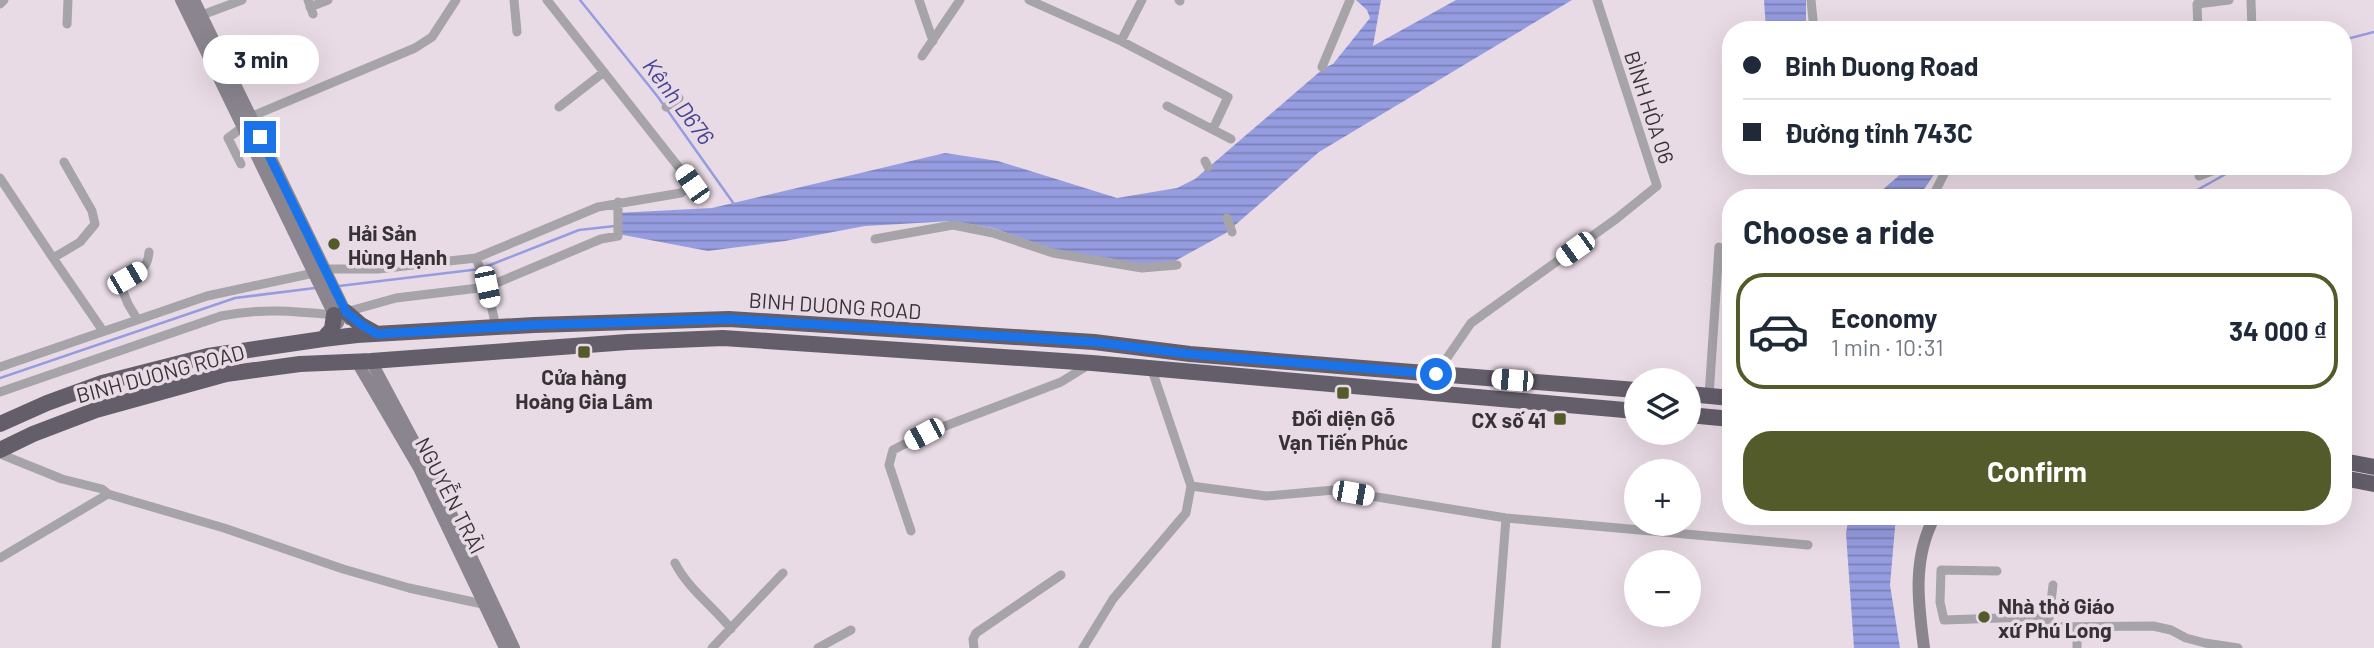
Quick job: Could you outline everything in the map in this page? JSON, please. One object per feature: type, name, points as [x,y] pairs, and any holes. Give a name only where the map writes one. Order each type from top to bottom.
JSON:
[{"type":"highway","points":[[323,339],[332,330],[340,313],[377,334]]},
{"type":"highway","name":"BINH DUONG ROAD","points":[[0,424],[47,403],[115,380],[208,356],[323,339],[496,327],[729,319],[1094,342],[1190,354],[1624,389]]},
{"type":"highway","points":[[351,335],[364,362]]},
{"type":"highway","name":"BINH DUONG ROAD","points":[[0,452],[33,434],[96,410],[226,374],[272,367],[628,342],[723,338],[1092,363],[1624,410]]},
{"type":"highway","points":[[1092,363],[1094,342]]},
{"type":"highway","points":[[1461,396],[1462,376]]},
{"type":"highway","points":[[1701,395],[1722,397]]},
{"type":"highway","points":[[1701,416],[1722,418]]},
{"type":"highway","points":[[2352,463],[2374,467]]},
{"type":"highway","points":[[2352,480],[2374,484]]},
{"type":"main road","points":[[181,0],[321,271],[351,335]]},
{"type":"main road","points":[[194,0],[244,122]]},
{"type":"main road","name":"NGUYỄN TRÃI","points":[[364,362],[489,605],[514,648]]},
{"type":"main road","points":[[1924,648],[1918,604],[1918,571],[1925,538],[1931,525]]},
{"type":"main road","name":"NGUYỄN TRÃI","points":[[489,605],[505,648]]},
{"type":"street","points":[[0,4],[4,0]]},
{"type":"street","points":[[66,24],[68,0]]},
{"type":"street","points":[[202,15],[242,0]]},
{"type":"street","points":[[310,7],[328,0]]},
{"type":"street","points":[[241,164],[228,138],[244,122],[415,48],[432,37],[456,0]]},
{"type":"street","points":[[514,0],[517,32]]},
{"type":"street","points":[[0,368],[207,296],[321,271],[378,269],[476,258],[581,213],[618,202],[681,193],[692,184],[547,0]]},
{"type":"street","points":[[919,0],[933,41]]},
{"type":"street","points":[[922,56],[960,0]]},
{"type":"street","points":[[1029,0],[1121,41],[1228,97],[1213,129]]},
{"type":"street","points":[[1121,41],[1142,0]]},
{"type":"street","points":[[1322,67],[1350,0]]},
{"type":"street","name":"BÌNH HÒA 06","points":[[1436,374],[1471,323],[1616,219],[1657,186],[1597,0]]},
{"type":"street","points":[[1811,0],[1813,21]]},
{"type":"street","points":[[2197,21],[2196,2],[2229,0]]},
{"type":"street","points":[[2251,0],[2252,21]]},
{"type":"street","points":[[559,107],[604,72]]},
{"type":"street","points":[[666,107],[679,98]]},
{"type":"street","points":[[1167,106],[1231,139]]},
{"type":"street","points":[[645,123],[653,117]]},
{"type":"street","points":[[52,258],[80,242],[95,224],[92,211],[64,162]]},
{"type":"street","points":[[0,178],[103,331]]},
{"type":"street","points":[[0,392],[222,316],[249,310],[340,313],[396,298],[487,287],[601,239],[618,236],[618,202]]},
{"type":"street","points":[[1227,218],[1232,232]]},
{"type":"street","points":[[876,239],[953,225],[993,233],[1053,253],[1142,268],[1177,265]]},
{"type":"street","points":[[1709,396],[1718,247]]},
{"type":"street","points":[[137,319],[122,289],[127,278],[143,269],[148,262],[149,252]]},
{"type":"street","points":[[476,258],[487,287],[496,327]]},
{"type":"street","points":[[911,531],[890,465],[892,450],[924,434],[1060,382],[1092,363]]},
{"type":"street","points":[[1083,648],[1113,599],[1186,513],[1191,486],[1152,370]]},
{"type":"street","points":[[0,452],[62,479],[102,489],[108,494],[225,528],[356,572],[409,588],[489,605]]},
{"type":"street","points":[[1191,486],[1266,496],[1334,490],[1506,518],[1808,545]]},
{"type":"street","points":[[0,558],[108,494]]},
{"type":"street","points":[[1496,648],[1506,518]]},
{"type":"street","points":[[675,563],[687,583],[715,609],[731,629]]},
{"type":"street","points":[[1997,571],[1941,570],[1940,602],[1944,620],[2030,617],[2049,619]]},
{"type":"street","points":[[712,648],[783,573]]},
{"type":"street","points":[[974,648],[973,639],[976,633],[1061,575]]},
{"type":"street","points":[[2053,585],[2048,627],[2153,626],[2205,643],[2238,648]]},
{"type":"street","points":[[2077,627],[2077,648]]},
{"type":"street","points":[[818,648],[851,630]]},
{"type":"water","points":[[1356,0],[1381,0],[1373,46],[1456,0],[1572,0],[1319,152],[1226,233],[1175,261],[1142,264],[1052,249],[993,228],[952,221],[865,226],[785,241],[708,251],[618,234],[616,213],[712,208],[945,153],[998,161],[1117,198],[1177,188],[1195,179],[1324,68],[1333,64],[1370,18],[1367,10]]},
{"type":"water","points":[[1764,0],[1806,0],[1806,21],[1765,21]]},
{"type":"water","points":[[1900,175],[1934,175],[1924,189],[1883,189]]},
{"type":"water","points":[[1847,525],[1895,525],[1890,585],[1900,648],[1854,648]]},
{"type":"waterway","name":"Kênh D676","points":[[580,0],[658,97],[734,204]]},
{"type":"waterway","points":[[2352,38],[2374,32]]},
{"type":"waterway","points":[[2199,189],[2224,175]]},
{"type":"waterway","points":[[339,286],[480,269],[579,230],[615,226]]},
{"type":"waterway","points":[[0,378],[235,298],[315,288]]},
{"type":"place","name":"Hải Sản Hùng Hạnh","points":[[334,244]]},
{"type":"place","name":"Cửa hàng Hoàng Gia Lâm","points":[[584,352]]},
{"type":"place","name":"Đối diện Gỗ Vạn Tiến Phúc","points":[[1343,393]]},
{"type":"place","name":"CX số 41","points":[[1560,419]]},
{"type":"place","name":"Nhà thờ Giáo xứ Phú Long","points":[[1984,617]]},
{"type":"route","points":[[260,137],[346,312],[377,334],[534,325],[729,319],[1094,342],[1190,354],[1436,374]]}]
